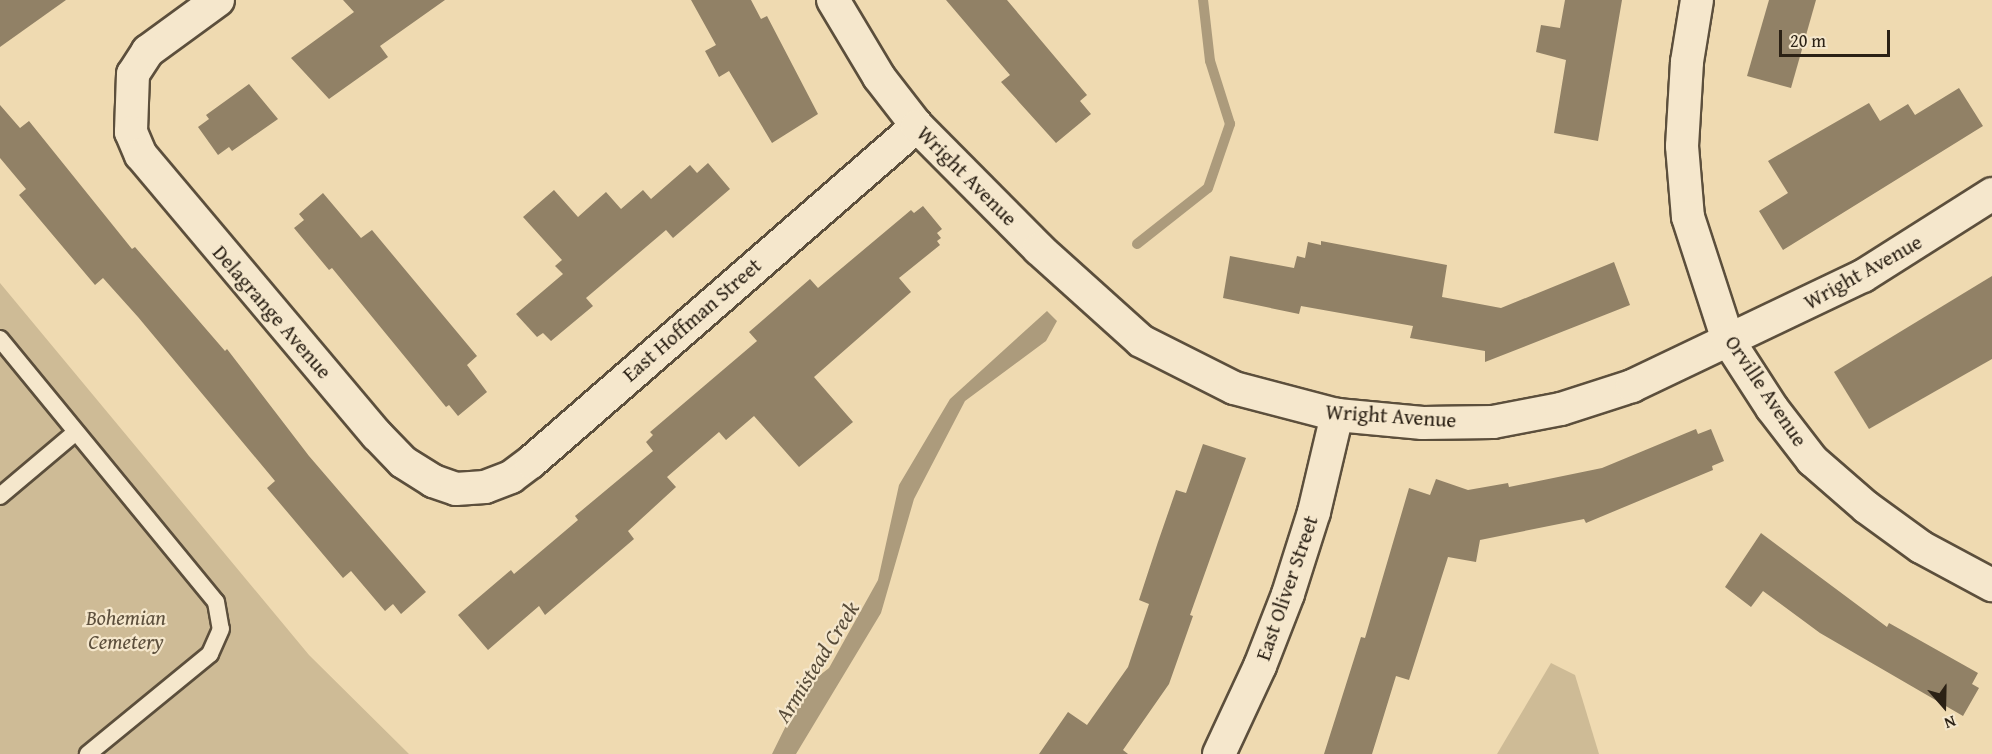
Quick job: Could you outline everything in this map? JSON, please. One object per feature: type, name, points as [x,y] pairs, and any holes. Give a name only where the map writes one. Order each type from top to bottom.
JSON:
[{"type":"street","name":"Delagrange Avenue","points":[[218,0],[148,51],[133,74],[129,104],[131,132],[141,155],[182,206],[403,462],[433,481],[456,489]]},
{"type":"street","name":"Wright Avenue","points":[[833,0],[879,77],[917,126],[1039,249],[1141,341],[1234,388],[1336,416],[1423,423],[1493,422],[1560,409],[1632,386],[1863,276],[1992,194]]},
{"type":"street","name":"Orville Avenue","points":[[1697,0],[1687,62],[1682,146],[1688,217],[1728,340],[1772,408],[1812,460],[1866,507],[1921,547],[1992,585]]},
{"type":"street","name":"East Hoffman Street","points":[[456,489],[485,487],[510,477],[531,462],[917,126]]},
{"type":"street","name":"East Oliver Street","points":[[1219,754],[1260,666],[1288,594],[1314,512],[1336,416]]},
{"type":"lane","points":[[0,339],[216,602],[221,629],[210,654],[88,754]]},
{"type":"lane","points":[[0,496],[76,432]]},
{"type":"green space","name":"Bohemian Cemetery","points":[[0,283],[309,655],[409,754],[0,754]]},
{"type":"green space","points":[[1551,663],[1575,675],[1599,754],[1497,754]]},
{"type":"shaded area","points":[[1047,311],[1057,321],[1046,341],[965,401],[914,499],[881,613],[796,754],[772,754],[805,687],[829,668],[878,580],[899,485],[950,399]]},
{"type":"building","points":[[0,0],[66,0],[0,47]]},
{"type":"building","points":[[343,0],[445,0],[380,46],[388,57],[329,99],[291,58],[354,12]]},
{"type":"building","points":[[691,0],[751,0],[761,19],[767,16],[818,114],[772,143],[729,71],[719,77],[705,51],[716,45]]},
{"type":"building","points":[[946,0],[1007,0],[1087,95],[1080,101],[1091,114],[1056,143],[1001,82],[1010,75]]},
{"type":"building","points":[[1565,0],[1622,0],[1598,141],[1554,133],[1566,60],[1536,52],[1541,25],[1560,28]]},
{"type":"building","points":[[1769,0],[1816,0],[1791,88],[1747,76]]},
{"type":"building","points":[[249,84],[278,119],[232,151],[229,147],[218,155],[198,127],[209,119],[206,115]]},
{"type":"building","points":[[1959,88],[1983,126],[1783,250],[1759,211],[1788,193],[1768,161],[1869,103],[1880,121],[1908,104],[1915,115]]},
{"type":"building","points":[[0,105],[20,128],[29,121],[132,249],[135,247],[225,351],[227,349],[309,456],[426,592],[401,614],[393,604],[385,611],[351,571],[343,578],[267,488],[275,481],[138,317],[103,278],[95,285],[19,195],[26,189],[0,158]]},
{"type":"building","points":[[708,163],[730,189],[673,238],[666,230],[586,298],[593,306],[551,341],[543,333],[537,337],[516,314],[563,274],[555,266],[562,260],[523,217],[554,190],[578,217],[606,192],[621,209],[643,190],[651,199],[690,165],[697,173]]},
{"type":"building","points":[[323,193],[361,238],[372,230],[477,356],[467,365],[487,392],[458,416],[449,405],[446,407],[332,268],[329,270],[294,228],[304,220],[299,214]]},
{"type":"building","points":[[923,206],[942,229],[937,233],[941,238],[937,241],[940,245],[899,278],[911,292],[814,377],[853,422],[799,467],[754,416],[726,440],[719,432],[667,477],[676,487],[628,531],[634,539],[545,615],[539,606],[488,650],[458,615],[511,570],[514,574],[526,564],[578,520],[575,516],[653,451],[646,442],[653,435],[650,432],[757,341],[749,332],[810,279],[818,288],[911,210],[914,213]]},
{"type":"building","points":[[1321,241],[1447,265],[1442,297],[1501,308],[1614,262],[1630,305],[1485,362],[1485,351],[1410,338],[1413,326],[1301,306],[1299,314],[1223,298],[1230,256],[1294,268],[1297,256],[1305,258],[1308,242],[1321,245]]},
{"type":"building","points":[[1992,276],[1992,359],[1869,429],[1834,372]]},
{"type":"building","points":[[1696,429],[1698,434],[1711,429],[1724,461],[1712,466],[1713,470],[1586,523],[1584,519],[1480,540],[1476,562],[1448,557],[1409,680],[1396,676],[1372,754],[1324,754],[1361,637],[1365,638],[1409,488],[1430,495],[1436,479],[1468,490],[1508,483],[1509,487],[1602,468]]},
{"type":"building","points":[[1203,444],[1246,458],[1190,615],[1193,616],[1169,684],[1123,750],[1128,754],[1039,754],[1068,712],[1087,725],[1128,667],[1149,604],[1139,600],[1158,542],[1176,490],[1186,493]]},
{"type":"building","points":[[1761,533],[1887,627],[1889,623],[1978,673],[1972,684],[1979,688],[1963,716],[1820,633],[1763,591],[1751,607],[1725,587]]},
{"type":"waterway","name":"Armistead Creek","points":[[1137,244],[1208,188],[1230,124],[1210,61],[1203,0]]}]
